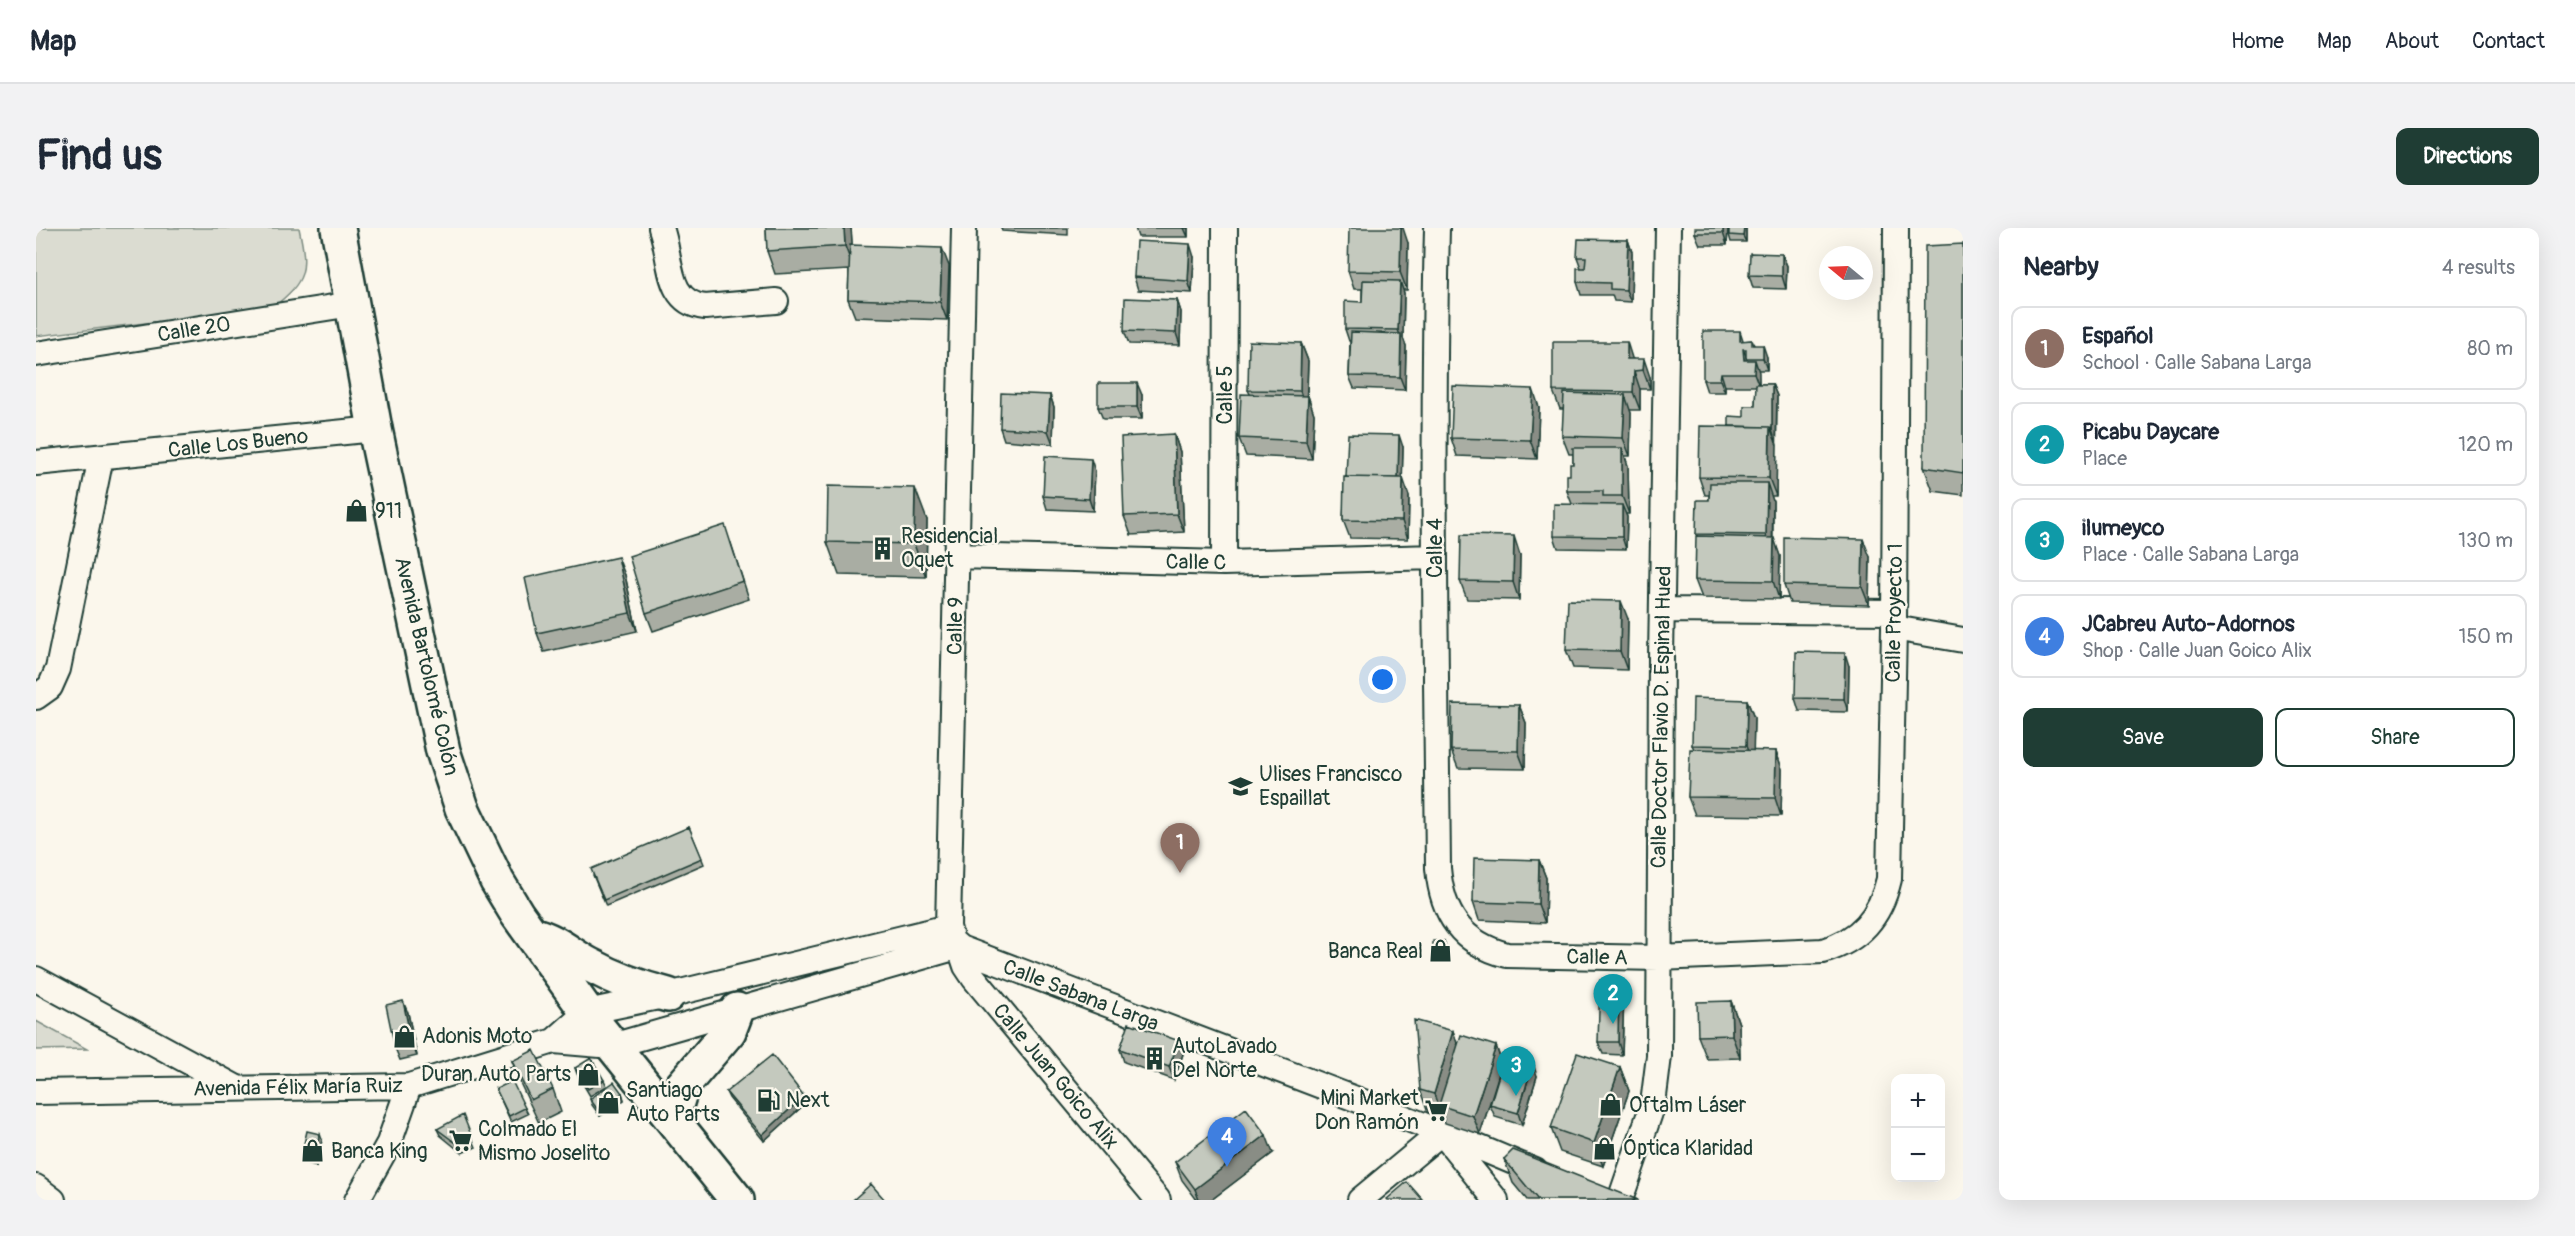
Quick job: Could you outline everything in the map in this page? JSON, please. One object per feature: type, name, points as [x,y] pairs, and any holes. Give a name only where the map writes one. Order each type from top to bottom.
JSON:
[{"type":"main road","name":"Avenida Bartolomé Colón","points":[[338,228],[375,429],[443,752],[462,808],[496,881],[531,934],[612,1046],[738,1200]]},
{"type":"main road","points":[[531,934],[558,944],[588,964],[625,982],[668,995]]},
{"type":"main road","points":[[672,1118],[682,1086],[729,1031],[737,1010]]},
{"type":"street","points":[[661,228],[674,285],[686,301],[695,306],[705,307],[776,301]]},
{"type":"street","name":"Calle 9","points":[[955,941],[957,556],[964,228]]},
{"type":"street","name":"Calle 5","points":[[1224,563],[1226,228]]},
{"type":"street","name":"Calle 4","points":[[1437,228],[1434,367],[1438,868]]},
{"type":"street","name":"Calle Doctor Flavio D. Espinal Hued","points":[[1620,1200],[1653,1104],[1658,1080],[1668,228]]},
{"type":"street","name":"Calle Proyecto 1","points":[[1808,952],[1837,947],[1860,933],[1877,913],[1885,897],[1889,879],[1894,620],[1896,228]]},
{"type":"street","name":"Calle 20","points":[[36,354],[352,304]]},
{"type":"street","name":"Calle Los Bueno","points":[[36,463],[375,429]]},
{"type":"street","points":[[36,697],[50,687],[58,669],[101,457]]},
{"type":"street","name":"Calle C","points":[[957,556],[1224,563],[1436,557]]},
{"type":"street","points":[[1663,610],[1894,620],[1963,639]]},
{"type":"street","name":"Calle A","points":[[1438,868],[1441,893],[1448,911],[1474,942],[1487,950],[1507,955],[1659,958],[1808,952]]},
{"type":"street","points":[[587,1012],[955,941]]},
{"type":"street","points":[[612,1046],[737,1010],[955,941]]},
{"type":"street","name":"Calle Sabana Larga","points":[[955,941],[1442,1132],[1561,1182]]},
{"type":"street","name":"Calle Juan Goico Alix","points":[[955,941],[974,978],[1158,1200]]},
{"type":"street","points":[[36,979],[239,1089]]},
{"type":"street","name":"Avenida Félix María Ruiz","points":[[554,1041],[587,1012]]},
{"type":"street","name":"Avenida Félix María Ruiz","points":[[36,1092],[409,1086],[554,1041],[612,1046]]},
{"type":"street","points":[[357,1200],[389,1143],[409,1086]]},
{"type":"street","points":[[1360,1200],[1442,1132],[1496,1200]]},
{"type":"street","points":[[36,1187],[53,1200]]},
{"type":"shaded area","points":[[36,228],[299,228],[304,265],[298,282],[284,299],[272,308],[36,336]]},
{"type":"shaded area","points":[[36,1021],[87,1049],[36,1050]]},
{"type":"building","points":[[766,228],[844,228],[845,246],[767,251]]},
{"type":"building","points":[[1349,228],[1401,228],[1400,272],[1348,271]]},
{"type":"building","points":[[1695,228],[1723,228],[1723,233],[1695,233]]},
{"type":"building","points":[[1729,228],[1744,228],[1743,236],[1729,235]]},
{"type":"building","points":[[1578,239],[1628,240],[1626,290],[1610,289],[1610,283],[1577,282],[1577,268],[1585,268],[1586,257],[1577,257]]},
{"type":"building","points":[[1136,241],[1190,244],[1188,281],[1134,277]]},
{"type":"building","points":[[1963,244],[1963,473],[1924,467],[1925,246]]},
{"type":"building","points":[[850,245],[942,248],[940,302],[848,299]]},
{"type":"building","points":[[1750,253],[1782,254],[1782,276],[1749,275]]},
{"type":"building","points":[[1363,280],[1400,281],[1398,330],[1345,329],[1345,301],[1362,302]]},
{"type":"building","points":[[1125,298],[1177,300],[1176,333],[1124,331]]},
{"type":"building","points":[[1703,331],[1740,331],[1740,341],[1752,340],[1752,345],[1763,345],[1763,358],[1746,358],[1746,349],[1743,349],[1744,360],[1755,360],[1754,373],[1721,373],[1720,380],[1703,380]]},
{"type":"building","points":[[1351,332],[1401,334],[1400,377],[1349,376]]},
{"type":"building","points":[[1249,341],[1301,343],[1300,391],[1248,390]]},
{"type":"building","points":[[1553,342],[1627,342],[1627,359],[1644,359],[1643,370],[1634,371],[1633,392],[1553,391]]},
{"type":"building","points":[[1098,383],[1137,383],[1137,407],[1098,407]]},
{"type":"building","points":[[1756,384],[1772,384],[1772,430],[1770,427],[1729,426],[1729,416],[1744,417],[1744,406],[1755,406]]},
{"type":"building","points":[[1453,386],[1533,389],[1530,440],[1451,438]]},
{"type":"building","points":[[1001,393],[1050,395],[1048,431],[1000,428]]},
{"type":"building","points":[[1564,393],[1625,395],[1623,438],[1562,436]]},
{"type":"building","points":[[1241,394],[1308,396],[1306,441],[1239,438]]},
{"type":"building","points":[[1700,426],[1770,427],[1769,478],[1699,477]]},
{"type":"building","points":[[1174,434],[1177,514],[1124,516],[1121,437]]},
{"type":"building","points":[[1348,434],[1399,435],[1398,478],[1346,477]]},
{"type":"building","points":[[1573,448],[1622,448],[1622,496],[1603,496],[1603,491],[1567,491],[1567,475],[1570,475],[1570,464],[1573,464]]},
{"type":"building","points":[[1045,456],[1091,459],[1089,499],[1043,496]]},
{"type":"building","points":[[1344,477],[1403,478],[1402,521],[1343,520]]},
{"type":"building","points":[[1710,483],[1767,483],[1766,535],[1696,534],[1697,500],[1709,500]]},
{"type":"building","points":[[828,486],[915,488],[914,544],[827,542]]},
{"type":"building","points":[[1554,504],[1622,505],[1622,537],[1554,536]]},
{"type":"building","points":[[725,525],[743,581],[646,613],[629,556]]},
{"type":"building","points":[[1461,535],[1514,536],[1513,582],[1460,581]]},
{"type":"building","points":[[1696,536],[1774,538],[1773,581],[1695,580]]},
{"type":"building","points":[[1784,537],[1863,539],[1862,587],[1784,585]]},
{"type":"building","points":[[618,557],[630,613],[537,633],[525,578]]},
{"type":"building","points":[[1568,600],[1621,601],[1620,651],[1566,650]]},
{"type":"building","points":[[1796,652],[1845,653],[1844,699],[1795,698]]},
{"type":"building","points":[[1693,698],[1747,700],[1746,746],[1692,745]]},
{"type":"building","points":[[1452,704],[1519,705],[1518,751],[1451,750]]},
{"type":"building","points":[[1690,749],[1776,751],[1775,798],[1688,797]]},
{"type":"building","points":[[689,827],[702,858],[604,900],[591,869]]},
{"type":"building","points":[[1474,858],[1539,860],[1538,904],[1473,902]]},
{"type":"building","points":[[1433,941],[1444,941],[1444,948],[1433,949]]},
{"type":"building","points":[[1600,980],[1619,981],[1618,1042],[1598,1042]]},
{"type":"building","name":"Adonis Moto","points":[[403,1001],[412,1044],[395,1048],[386,1005]]},
{"type":"building","points":[[1731,1001],[1732,1035],[1698,1036],[1697,1002]]},
{"type":"building","points":[[1414,1020],[1453,1031],[1434,1094],[1420,1090]]},
{"type":"building","points":[[1129,1023],[1179,1041],[1169,1067],[1120,1049]]},
{"type":"building","points":[[1461,1035],[1496,1046],[1473,1116],[1439,1105]]},
{"type":"building","points":[[534,1050],[553,1089],[531,1100],[512,1061]]},
{"type":"building","points":[[1577,1053],[1620,1067],[1594,1143],[1551,1128]]},
{"type":"building","name":"Next","points":[[772,1055],[804,1096],[762,1135],[726,1092]]},
{"type":"building","points":[[1505,1055],[1533,1063],[1518,1113],[1490,1105]]},
{"type":"building","points":[[591,1058],[604,1080],[588,1089],[575,1068]]},
{"type":"building","points":[[512,1081],[525,1108],[509,1116],[496,1089]]},
{"type":"building","points":[[614,1082],[622,1093],[598,1110],[590,1099]]},
{"type":"building","points":[[1246,1108],[1266,1135],[1195,1189],[1175,1162]]},
{"type":"building","name":"Colmado El Mismo Joselito","points":[[463,1115],[473,1140],[460,1146],[437,1129]]},
{"type":"building","points":[[307,1131],[320,1134],[313,1159],[301,1156]]},
{"type":"building","points":[[1513,1150],[1638,1200],[1538,1200],[1504,1159]]},
{"type":"building","points":[[1407,1182],[1423,1200],[1387,1199]]},
{"type":"building","points":[[871,1184],[885,1200],[853,1200]]},
{"type":"place","name":"911","points":[[357,511]]},
{"type":"place","name":"Residencial Oquet","points":[[883,548]]},
{"type":"place","name":"Ulises Francisco Espaillat","points":[[1241,786]]},
{"type":"place","name":"Español","points":[[1180,873]]},
{"type":"place","name":"Banca Real","points":[[1441,951]]},
{"type":"place","name":"Picabu Daycare","points":[[1613,1024]]},
{"type":"place","name":"Adonis Moto","points":[[404,1036]]},
{"type":"place","name":"AutoLavado Del Norte","points":[[1154,1058]]},
{"type":"place","name":"Duran Auto Parts","points":[[589,1074]]},
{"type":"place","name":"ilumeyco","points":[[1516,1096]]},
{"type":"place","name":"Next","points":[[768,1100]]},
{"type":"place","name":"Santiago Auto Parts","points":[[608,1102]]},
{"type":"place","name":"Oftalm Láser","points":[[1611,1105]]},
{"type":"place","name":"Mini Market Don Ramón","points":[[1437,1110]]},
{"type":"place","name":"Colmado El Mismo Joselito","points":[[460,1141]]},
{"type":"place","name":"Óptica Klaridad","points":[[1605,1148]]},
{"type":"place","name":"Banca King","points":[[313,1151]]},
{"type":"place","name":"JCabreu Auto-Adornos","points":[[1227,1167]]}]
